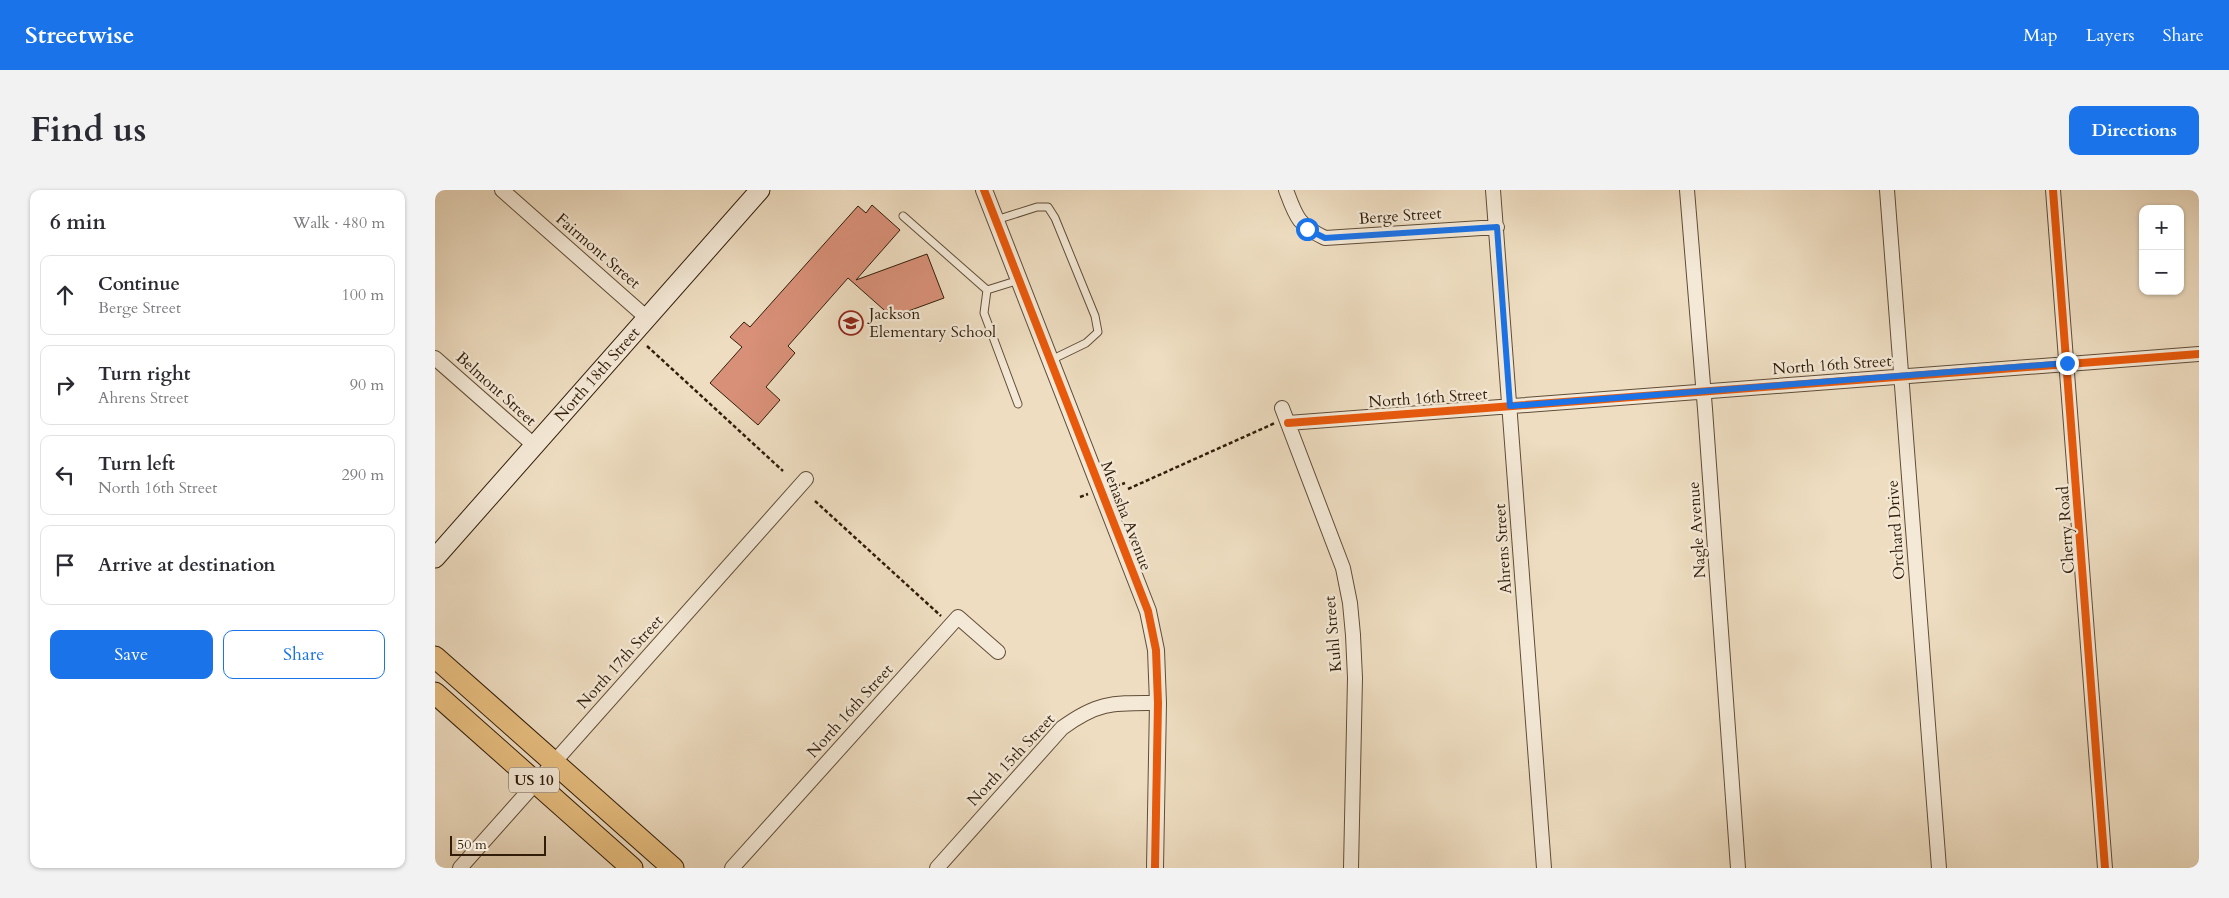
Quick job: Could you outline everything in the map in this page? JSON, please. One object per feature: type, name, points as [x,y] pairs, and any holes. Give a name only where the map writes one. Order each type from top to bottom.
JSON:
[{"type":"main road","name":"North 18th Street","points":[[435,558],[759,190]]},
{"type":"main road","name":"US 10","points":[[435,657],[673,868]]},
{"type":"main road","name":"US 10","points":[[435,693],[632,868]]},
{"type":"street","name":"Fairmont Street","points":[[502,190],[647,318]]},
{"type":"street","name":"Menasha Avenue","points":[[984,190],[1148,611],[1156,650],[1158,702],[1155,868]]},
{"type":"street","name":"Berge Street","points":[[1286,190],[1295,215],[1307,229],[1325,238],[1497,227]]},
{"type":"street","name":"Ahrens Street","points":[[1493,190],[1543,868]]},
{"type":"street","name":"Nagle Avenue","points":[[1687,190],[1704,392],[1738,868]]},
{"type":"street","name":"Orchard Drive","points":[[1887,190],[1939,868]]},
{"type":"street","name":"Cherry Road","points":[[2053,190],[2105,868]]},
{"type":"street","name":"North 16th Street","points":[[1281,423],[2199,354]]},
{"type":"street","name":"Belmont Street","points":[[435,358],[535,446]]},
{"type":"street","name":"Kuhl Street","points":[[1282,408],[1281,423],[1343,568],[1349,603],[1355,678],[1351,868]]},
{"type":"street","name":"North 17th Street","points":[[460,868],[806,480]]},
{"type":"street","name":"North 16th Street","points":[[732,868],[958,617],[998,652]]},
{"type":"street","name":"North 15th Street","points":[[937,868],[1062,728],[1082,713],[1102,706],[1120,703],[1158,702]]},
{"type":"lane","points":[[996,220],[1037,207],[1048,207],[1055,218],[1095,316],[1098,332],[1086,343],[1051,361]]},
{"type":"lane","points":[[903,216],[987,290]]},
{"type":"lane","points":[[987,290],[1019,280]]},
{"type":"lane","points":[[987,290],[984,313],[1018,404]]},
{"type":"path","points":[[647,346],[783,471]]},
{"type":"path","points":[[1128,489],[1281,423]]},
{"type":"path","points":[[1116,486],[1125,483]]},
{"type":"path","points":[[1079,497],[1088,494]]},
{"type":"path","points":[[815,501],[942,617]]},
{"type":"building","points":[[872,205],[900,230],[856,280],[927,254],[944,298],[892,317],[848,278],[788,346],[795,353],[766,387],[780,400],[758,425],[710,383],[742,347],[730,337],[744,322],[750,327],[858,206],[866,213]]},
{"type":"cycle path","points":[[984,190],[1148,611],[1156,650],[1158,703],[1155,868]]},
{"type":"cycle path","points":[[2053,190],[2105,868]]},
{"type":"cycle path","points":[[1288,423],[2199,354]]},
{"type":"place","name":"Jackson Elementary School","points":[[851,323]]},
{"type":"route","points":[[1307,229],[1325,238],[1497,227],[1510,406],[2067,363]]}]
